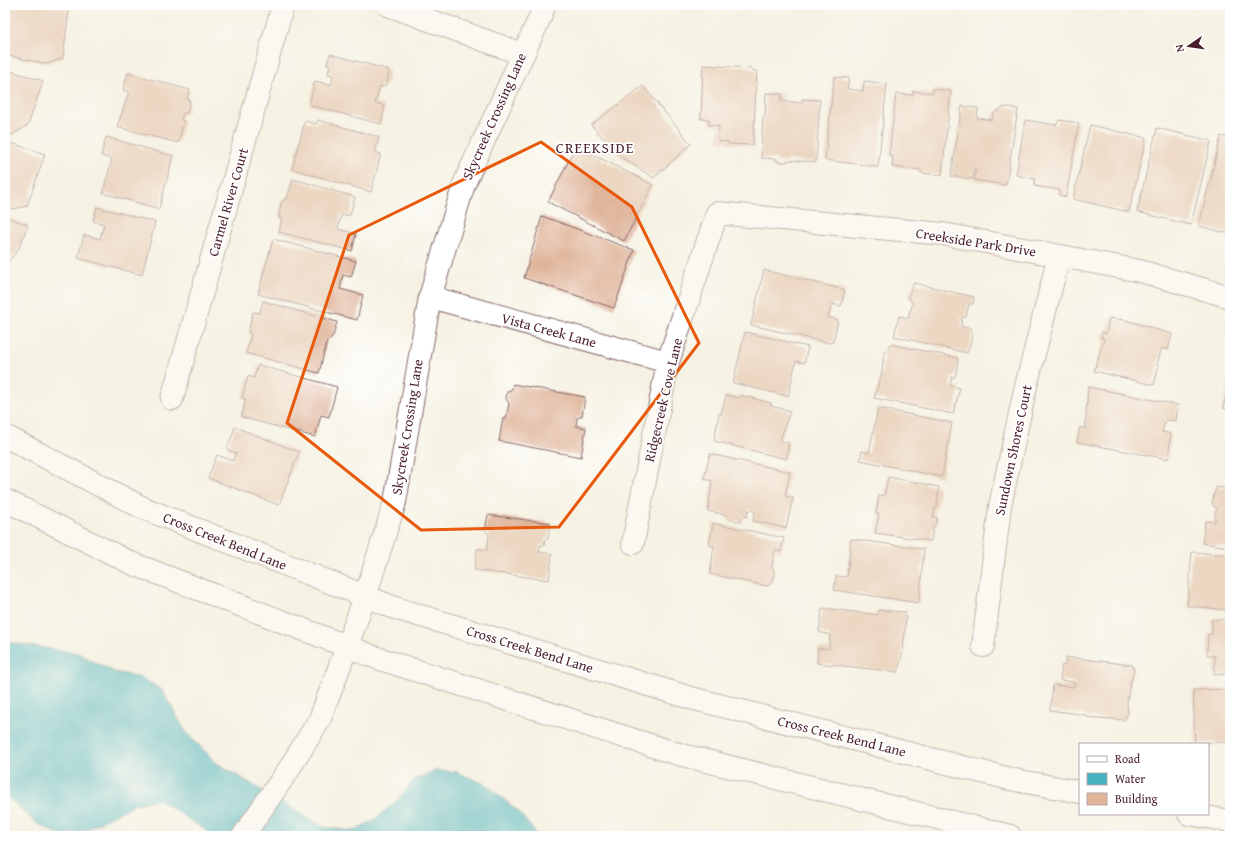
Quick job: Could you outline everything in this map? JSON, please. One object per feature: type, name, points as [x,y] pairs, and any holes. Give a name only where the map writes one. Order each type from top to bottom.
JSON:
[{"type":"street","name":"Carmel River Court","points":[[172,399],[283,5]]},
{"type":"street","points":[[388,5],[522,54]]},
{"type":"street","name":"Skycreek Crossing Lane","points":[[242,836],[287,772],[320,719],[347,647],[365,597],[395,502],[430,297],[464,184],[541,15],[544,5]]},
{"type":"street","name":"Creekside Park Drive","points":[[716,212],[943,234],[1140,271],[1230,297]]},
{"type":"street","name":"Ridgecreek Cove Lane","points":[[633,543],[668,362],[716,212]]},
{"type":"street","name":"Sundown Shores Court","points":[[984,646],[1000,506],[1025,390],[1058,256]]},
{"type":"street","name":"Vista Creek Lane","points":[[430,297],[668,362]]},
{"type":"street","name":"Cross Creek Bend Lane","points":[[5,436],[143,508],[395,608],[691,698],[1010,779],[1079,792]]},
{"type":"street","points":[[5,500],[131,563],[377,658],[678,754],[1010,836]]},
{"type":"street","points":[[1195,815],[1230,821]]},
{"type":"highlighted area","points":[[541,142],[632,207],[699,343],[559,527],[421,530],[287,423],[349,235]]},
{"type":"water","points":[[5,642],[78,653],[115,672],[140,677],[162,690],[186,732],[217,763],[323,827],[353,831],[371,822],[394,804],[415,779],[437,770],[457,772],[487,785],[519,812],[538,836],[214,836],[158,799],[133,805],[82,832],[60,835],[36,823],[5,795]]},
{"type":"building","points":[[5,5],[49,5],[69,9],[63,58],[47,64],[5,55]]},
{"type":"building","points":[[330,54],[389,70],[387,84],[383,87],[380,86],[375,103],[385,106],[381,124],[309,105],[315,81],[331,85],[333,75],[328,74],[330,65],[327,64]]},
{"type":"building","points":[[703,65],[751,68],[753,71],[757,71],[753,145],[728,144],[728,142],[718,141],[719,126],[709,125],[709,119],[701,119]]},
{"type":"building","points":[[5,69],[43,81],[28,125],[12,135],[5,133]]},
{"type":"building","points":[[128,73],[190,90],[187,99],[190,100],[187,113],[183,113],[181,120],[184,121],[178,143],[117,127],[129,92],[123,90]]},
{"type":"building","points":[[834,77],[849,78],[847,89],[863,91],[864,81],[887,84],[878,167],[825,160]]},
{"type":"building","points":[[643,86],[691,144],[654,178],[621,157],[591,125]]},
{"type":"building","points":[[933,89],[951,91],[942,175],[921,173],[921,170],[892,167],[893,156],[889,156],[896,94],[913,95],[913,91],[933,93]]},
{"type":"building","points":[[766,93],[782,94],[781,101],[802,103],[802,99],[820,100],[816,162],[787,160],[787,162],[777,162],[777,159],[761,158],[763,116],[765,116]]},
{"type":"building","points":[[962,106],[978,108],[977,118],[992,120],[993,114],[1002,108],[1008,107],[1018,109],[1006,185],[974,180],[976,169],[974,169],[972,179],[951,176]]},
{"type":"building","points":[[318,120],[379,137],[375,152],[381,154],[371,192],[292,169],[305,121],[316,124]]},
{"type":"building","points":[[1025,120],[1056,125],[1059,120],[1079,123],[1066,197],[1059,195],[1060,190],[1034,186],[1035,179],[1016,175]]},
{"type":"building","points":[[1090,125],[1146,138],[1129,212],[1073,199]]},
{"type":"building","points":[[1157,128],[1211,141],[1191,225],[1137,212]]},
{"type":"building","points":[[1221,136],[1230,138],[1230,234],[1199,226]]},
{"type":"building","points":[[106,137],[173,156],[159,209],[103,193],[112,159],[101,156]]},
{"type":"building","points":[[5,141],[45,154],[27,206],[13,209],[5,207]]},
{"type":"building","points":[[576,146],[653,185],[624,241],[548,202]]},
{"type":"building","points":[[293,179],[355,197],[350,215],[341,215],[338,229],[356,234],[352,251],[279,232],[282,219],[279,218],[280,208],[285,198],[287,199]]},
{"type":"building","points":[[97,207],[155,222],[142,275],[78,258],[84,235],[100,239],[104,224],[93,221]]},
{"type":"building","points":[[5,216],[28,225],[19,248],[5,266]]},
{"type":"building","points":[[542,216],[634,250],[614,308],[524,278]]},
{"type":"building","points":[[273,239],[356,261],[351,277],[343,275],[340,289],[363,295],[357,320],[258,294]]},
{"type":"building","points":[[764,270],[845,290],[841,306],[832,304],[828,317],[838,320],[833,342],[829,343],[751,325]]},
{"type":"building","points":[[914,283],[974,297],[973,304],[969,304],[966,317],[962,317],[961,326],[972,329],[971,341],[967,353],[894,336],[899,316],[909,318],[909,313],[913,304],[908,296]]},
{"type":"building","points":[[263,301],[337,322],[333,336],[327,341],[319,373],[246,353],[251,334],[248,333],[253,312],[260,313]]},
{"type":"building","points":[[1109,318],[1125,320],[1172,334],[1168,350],[1162,348],[1157,364],[1159,365],[1154,385],[1094,371],[1104,339],[1101,338],[1102,332],[1106,334]]},
{"type":"building","points":[[745,332],[808,347],[804,363],[796,361],[788,396],[733,383]]},
{"type":"building","points":[[890,344],[958,358],[956,374],[954,378],[952,377],[950,386],[960,388],[953,414],[874,398],[882,372],[884,352],[888,349]]},
{"type":"building","points":[[258,365],[337,387],[329,417],[321,415],[315,437],[241,417],[246,399],[242,398],[248,376],[254,378]]},
{"type":"building","points":[[1230,382],[1230,410],[1223,408]]},
{"type":"building","points":[[513,384],[585,397],[582,416],[577,418],[576,426],[586,428],[581,457],[499,441],[503,418],[506,419],[509,403],[506,399],[507,392],[512,389]]},
{"type":"building","points":[[1088,387],[1178,405],[1176,421],[1166,420],[1162,432],[1171,434],[1168,459],[1077,442],[1080,427],[1085,429]]},
{"type":"building","points":[[726,395],[739,398],[740,395],[771,403],[771,406],[790,411],[780,441],[789,443],[786,459],[714,441],[719,414],[721,414]]},
{"type":"building","points":[[878,408],[952,423],[942,477],[860,460],[862,451],[869,453]]},
{"type":"building","points":[[235,427],[299,452],[279,505],[208,478],[217,455],[233,461],[236,453],[227,449]]},
{"type":"building","points":[[710,454],[790,472],[785,496],[793,498],[786,528],[753,521],[755,511],[748,510],[747,517],[743,516],[741,522],[728,519],[727,515],[708,511],[712,481],[704,479]]},
{"type":"building","points":[[888,477],[939,487],[937,508],[935,508],[933,517],[937,517],[936,525],[933,527],[931,541],[875,533],[879,514],[876,514],[879,495],[884,496]]},
{"type":"building","points":[[1216,487],[1230,489],[1230,547],[1202,543],[1205,521],[1215,522],[1215,513],[1217,508],[1214,507],[1212,502]]},
{"type":"building","points":[[488,515],[550,523],[548,539],[545,539],[544,546],[540,545],[539,552],[552,554],[549,580],[474,570],[477,549],[487,550],[489,535],[485,530]]},
{"type":"building","points":[[713,523],[784,538],[781,552],[775,550],[772,566],[775,574],[773,581],[767,586],[710,574],[714,546],[709,545]]},
{"type":"building","points":[[851,539],[924,549],[919,603],[834,590],[836,576],[847,577]]},
{"type":"building","points":[[1192,552],[1230,555],[1230,610],[1187,606]]},
{"type":"building","points":[[822,608],[878,615],[878,610],[905,612],[906,618],[903,651],[898,672],[817,663],[818,648],[829,649],[830,635],[819,632]]},
{"type":"building","points":[[1212,619],[1230,620],[1230,675],[1214,674],[1215,656],[1207,655],[1208,634],[1212,634]]},
{"type":"building","points":[[1066,657],[1132,665],[1134,671],[1130,683],[1127,702],[1128,713],[1124,720],[1086,717],[1086,715],[1050,710],[1053,685],[1074,687],[1074,682],[1060,680],[1062,665],[1065,666]]},
{"type":"building","points":[[1230,689],[1230,742],[1195,743],[1193,690]]},
{"type":"district","name":"CREEKSIDE","points":[[595,148]]}]
